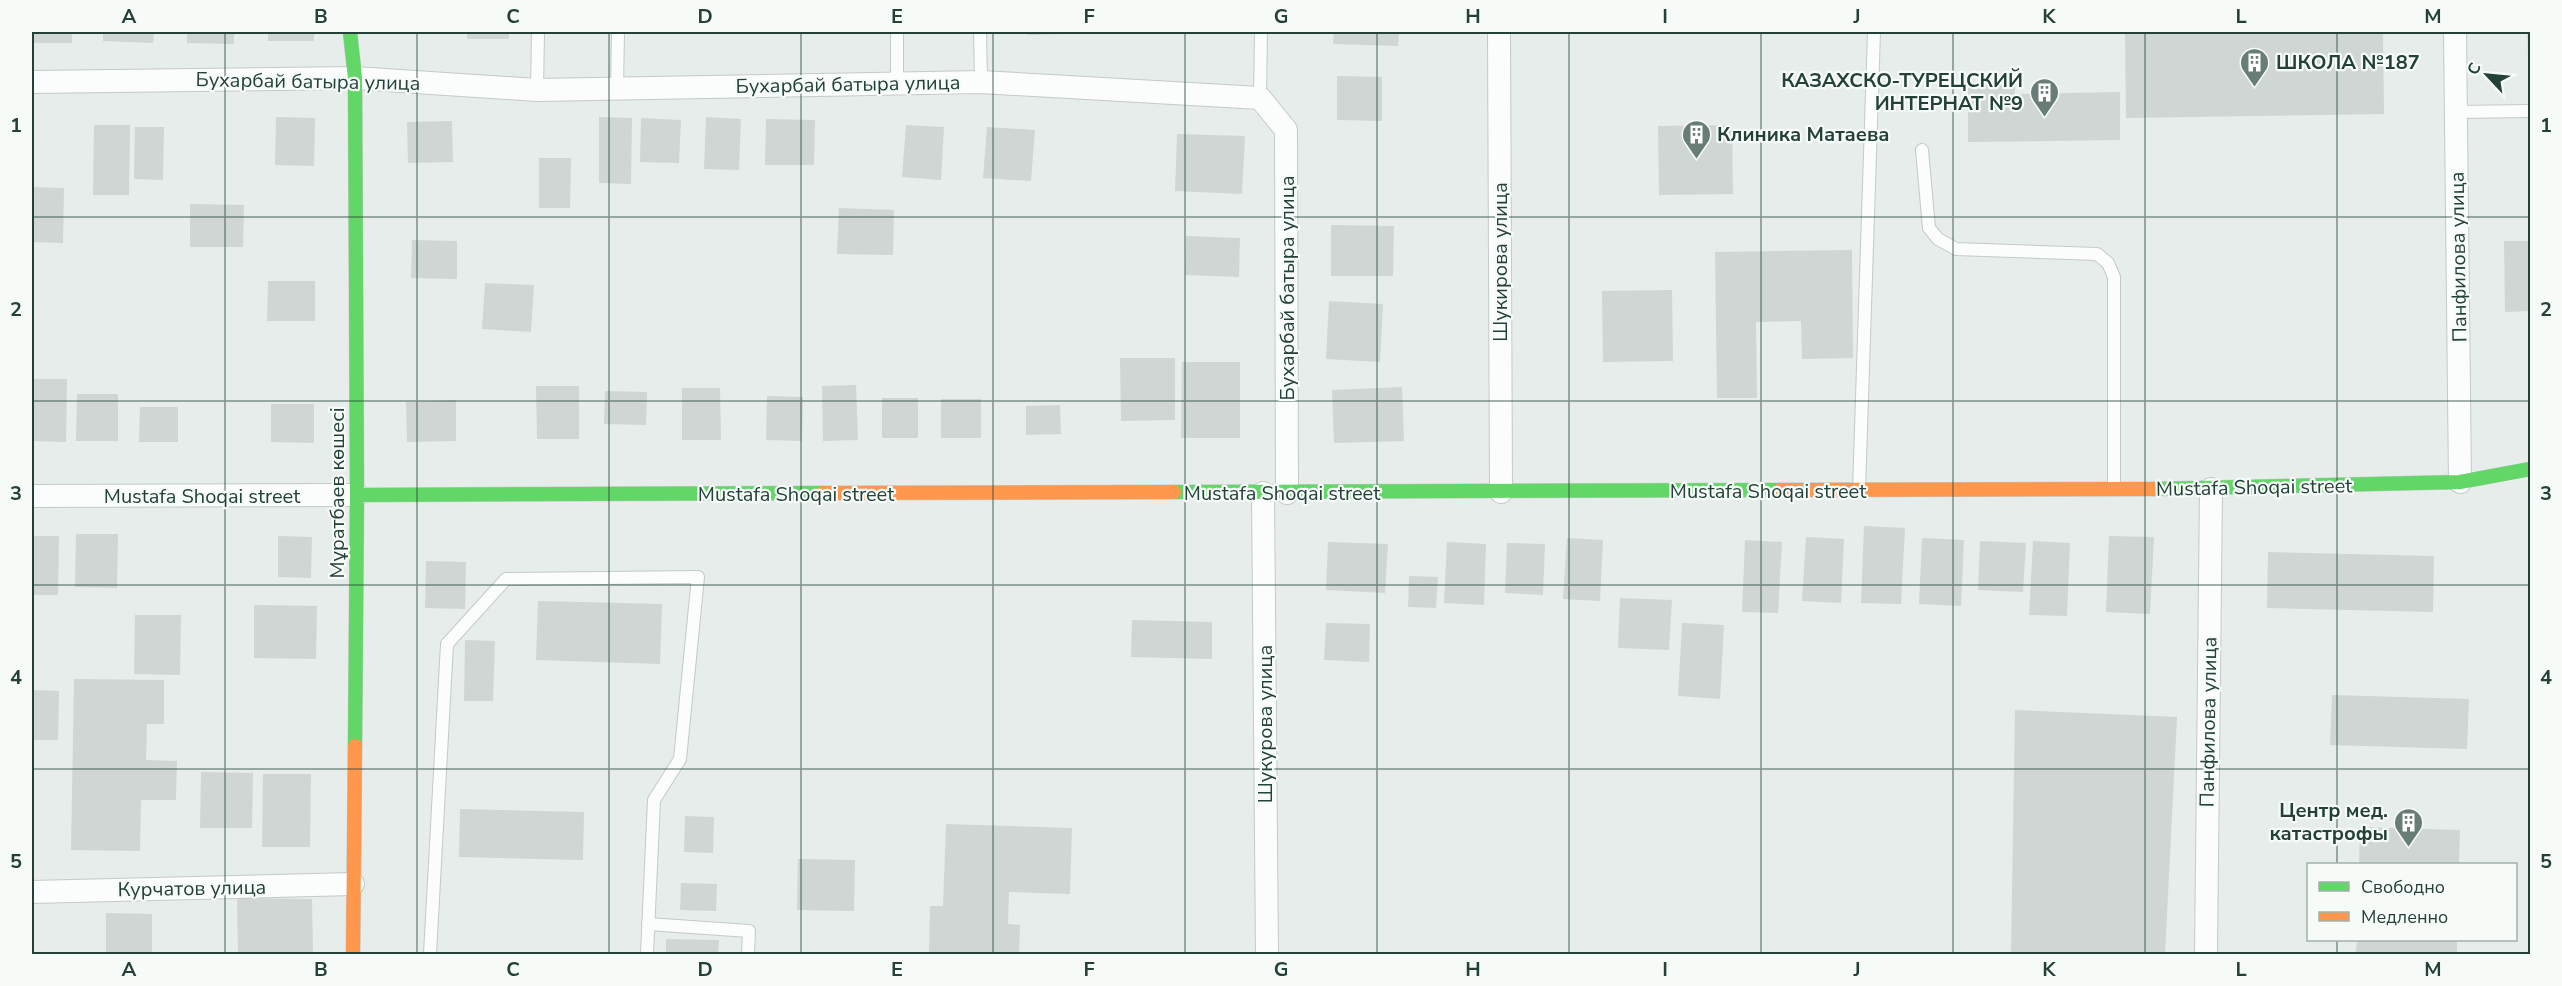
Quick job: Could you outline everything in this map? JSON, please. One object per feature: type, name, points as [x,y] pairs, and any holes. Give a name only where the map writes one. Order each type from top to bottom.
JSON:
[{"type":"street","name":"Мұратбаев көшесі","points":[[350,32],[355,78],[357,495],[353,954]]},
{"type":"street","name":"Шукирова улица","points":[[1499,32],[1501,492]]},
{"type":"street","name":"Панфилова улица","points":[[2455,32],[2460,482]]},
{"type":"street","name":"Бухарбай батыра улица","points":[[32,82],[355,78],[537,90],[981,82],[1260,98],[1286,130],[1287,493]]},
{"type":"street","name":"Mustafa Shoqai street","points":[[32,496],[2211,489],[2460,482],[2530,469]]},
{"type":"street","name":"Панфилова улица","points":[[2206,954],[2211,489]]},
{"type":"street","name":"Шукурова улица","points":[[1263,493],[1267,954]]},
{"type":"street","name":"Курчатов улица","points":[[32,892],[353,884]]},
{"type":"lane","points":[[537,90],[538,32]]},
{"type":"lane","points":[[617,88],[618,32]]},
{"type":"lane","points":[[897,32],[897,84]]},
{"type":"lane","points":[[981,32],[981,82]]},
{"type":"lane","points":[[1260,98],[1261,32]]},
{"type":"lane","points":[[1859,491],[1874,32]]},
{"type":"lane","points":[[2456,112],[2530,111]]},
{"type":"lane","points":[[1922,150],[1929,228],[1938,239],[1956,249],[2097,254],[2108,263],[2114,277],[2114,490]]},
{"type":"lane","points":[[430,954],[447,644],[506,579],[698,577],[680,759],[654,800],[647,954]]},
{"type":"lane","points":[[648,924],[749,931],[748,954]]},
{"type":"building","points":[[32,32],[72,32],[72,43],[32,43]]},
{"type":"building","points":[[103,32],[154,32],[153,43],[103,41]]},
{"type":"building","points":[[187,32],[234,32],[234,44],[187,43]]},
{"type":"building","points":[[268,32],[314,32],[314,41],[268,41]]},
{"type":"building","points":[[467,32],[509,32],[509,39],[467,39]]},
{"type":"building","points":[[1027,32],[1066,32],[1066,34],[1027,35]]},
{"type":"building","points":[[1334,32],[1399,32],[1398,46],[1333,44]]},
{"type":"building","name":"ШКОЛА №187","points":[[2125,32],[2383,32],[2384,114],[2126,118]]},
{"type":"building","points":[[2527,32],[2530,32],[2530,56],[2528,56]]},
{"type":"building","points":[[1337,76],[1382,77],[1382,121],[1337,120]]},
{"type":"building","name":"КАЗАХСКО-ТУРЕЦСКИЙ ИНТЕРНАТ №9","points":[[2015,81],[2015,94],[2120,92],[2120,140],[1968,142],[1968,82]]},
{"type":"building","points":[[276,117],[315,118],[314,166],[275,165]]},
{"type":"building","points":[[599,117],[632,118],[631,184],[599,183]]},
{"type":"building","points":[[706,117],[741,119],[739,170],[704,169]]},
{"type":"building","points":[[641,118],[681,120],[679,163],[640,162]]},
{"type":"building","points":[[766,119],[815,120],[814,165],[765,165]]},
{"type":"building","points":[[452,121],[453,162],[408,163],[407,122]]},
{"type":"building","points":[[94,125],[130,125],[129,195],[93,195]]},
{"type":"building","points":[[906,125],[944,127],[941,180],[902,177]]},
{"type":"building","name":"Клиника Матаева","points":[[1732,125],[1733,194],[1659,195],[1658,126]]},
{"type":"building","points":[[135,127],[164,127],[163,180],[134,179]]},
{"type":"building","points":[[987,127],[1035,130],[1031,181],[983,178]]},
{"type":"building","points":[[1177,134],[1245,136],[1242,194],[1175,191]]},
{"type":"building","points":[[539,158],[571,158],[570,208],[539,208]]},
{"type":"building","points":[[32,187],[64,188],[63,243],[32,242]]},
{"type":"building","points":[[190,204],[244,205],[243,247],[190,247]]},
{"type":"building","points":[[839,208],[894,210],[893,255],[837,254]]},
{"type":"building","points":[[1331,225],[1394,226],[1393,276],[1331,276]]},
{"type":"building","points":[[1186,236],[1240,238],[1239,277],[1185,275]]},
{"type":"building","points":[[412,240],[457,241],[457,279],[411,278]]},
{"type":"building","points":[[2504,241],[2530,241],[2530,311],[2505,312]]},
{"type":"building","points":[[1852,250],[1853,358],[1802,359],[1801,321],[1756,322],[1757,398],[1717,398],[1715,252]]},
{"type":"building","points":[[268,281],[315,281],[315,321],[267,321]]},
{"type":"building","points":[[485,283],[534,285],[531,332],[482,329]]},
{"type":"building","points":[[1672,290],[1673,361],[1603,362],[1602,291]]},
{"type":"building","points":[[1329,301],[1383,304],[1380,362],[1326,359]]},
{"type":"building","points":[[1120,358],[1175,358],[1175,420],[1121,421]]},
{"type":"building","points":[[1182,362],[1240,362],[1240,438],[1181,438]]},
{"type":"building","points":[[32,379],[67,379],[66,442],[32,441]]},
{"type":"building","points":[[856,385],[858,440],[823,441],[822,386]]},
{"type":"building","points":[[536,386],[579,386],[579,439],[537,439]]},
{"type":"building","points":[[1402,387],[1404,441],[1334,443],[1332,390]]},
{"type":"building","points":[[682,388],[720,388],[721,440],[682,440]]},
{"type":"building","points":[[605,391],[647,392],[646,425],[604,424]]},
{"type":"building","points":[[77,394],[118,394],[118,441],[76,441]]},
{"type":"building","points":[[767,396],[803,397],[802,441],[766,440]]},
{"type":"building","points":[[882,398],[918,398],[918,438],[882,438]]},
{"type":"building","points":[[941,399],[981,399],[981,438],[941,438]]},
{"type":"building","points":[[456,400],[456,441],[407,442],[406,402]]},
{"type":"building","points":[[271,404],[314,404],[314,443],[271,442]]},
{"type":"building","points":[[1060,405],[1061,434],[1026,435],[1026,406]]},
{"type":"building","points":[[140,407],[178,407],[178,442],[139,442]]},
{"type":"building","points":[[1864,526],[1905,528],[1901,604],[1861,603]]},
{"type":"building","points":[[76,534],[118,534],[117,588],[75,587]]},
{"type":"building","points":[[32,536],[59,536],[58,595],[32,595]]},
{"type":"building","points":[[278,536],[312,537],[311,578],[278,577]]},
{"type":"building","points":[[2109,536],[2154,537],[2150,614],[2106,612]]},
{"type":"building","points":[[1806,537],[1844,539],[1841,603],[1802,601]]},
{"type":"building","points":[[1567,538],[1603,540],[1600,601],[1563,599]]},
{"type":"building","points":[[1922,538],[1964,540],[1961,606],[1919,604]]},
{"type":"building","points":[[1745,540],[1782,542],[1778,613],[1742,612]]},
{"type":"building","points":[[1980,541],[2026,543],[2023,592],[1978,590]]},
{"type":"building","points":[[2033,541],[2070,543],[2067,616],[2029,615]]},
{"type":"building","points":[[1328,542],[1388,544],[1385,593],[1326,590]]},
{"type":"building","points":[[1447,542],[1486,544],[1484,605],[1444,603]]},
{"type":"building","points":[[1507,543],[1545,544],[1543,595],[1505,593]]},
{"type":"building","points":[[2268,552],[2434,556],[2433,612],[2267,608]]},
{"type":"building","points":[[426,561],[466,562],[465,609],[425,608]]},
{"type":"building","points":[[1409,576],[1438,577],[1436,608],[1408,607]]},
{"type":"building","points":[[1620,598],[1672,600],[1669,650],[1618,648]]},
{"type":"building","points":[[538,601],[662,604],[660,664],[536,660]]},
{"type":"building","points":[[254,605],[317,606],[316,659],[254,658]]},
{"type":"building","points":[[135,615],[181,615],[180,675],[134,674]]},
{"type":"building","points":[[1132,620],[1212,622],[1212,659],[1131,657]]},
{"type":"building","points":[[1326,623],[1370,624],[1369,662],[1324,660]]},
{"type":"building","points":[[1682,623],[1724,625],[1720,699],[1678,696]]},
{"type":"building","points":[[465,640],[495,641],[493,701],[464,701]]},
{"type":"building","points":[[74,679],[164,680],[164,724],[147,724],[146,760],[177,761],[176,800],[141,800],[140,851],[71,850]]},
{"type":"building","points":[[32,690],[59,691],[58,740],[32,740]]},
{"type":"building","points":[[2332,695],[2469,699],[2467,749],[2330,745]]},
{"type":"building","points":[[2015,710],[2177,717],[2165,954],[2011,954]]},
{"type":"building","points":[[201,772],[253,773],[252,828],[200,828]]},
{"type":"building","points":[[263,774],[311,774],[310,847],[262,847]]},
{"type":"building","points":[[460,809],[584,812],[583,860],[459,857]]},
{"type":"building","points":[[685,816],[714,817],[713,853],[684,852]]},
{"type":"building","points":[[946,824],[1072,828],[1070,894],[1009,892],[1008,924],[1020,925],[1019,954],[929,954],[930,906],[943,906]]},
{"type":"building","name":"Центр мед. катастрофы","points":[[2360,827],[2460,830],[2459,863],[2359,863]]},
{"type":"building","points":[[798,859],[855,860],[854,911],[797,910]]},
{"type":"building","points":[[681,883],[717,884],[716,911],[680,910]]},
{"type":"building","points":[[237,898],[312,899],[313,954],[238,954]]},
{"type":"building","points":[[106,913],[152,914],[152,954],[106,954]]},
{"type":"building","points":[[666,939],[719,940],[718,954],[666,954]]},
{"type":"building","points":[[2357,941],[2457,941],[2457,954],[2356,952]]},
{"type":"traffic: fast","points":[[350,32],[355,78],[357,495],[355,746]]},
{"type":"traffic: fast","points":[[2153,489],[2460,482],[2530,469]]},
{"type":"traffic: fast","points":[[1174,492],[1780,490]]},
{"type":"traffic: fast","points":[[357,495],[822,493]]},
{"type":"traffic: slow","points":[[1780,490],[2153,489]]},
{"type":"traffic: slow","points":[[822,493],[1174,492]]},
{"type":"traffic: slow","points":[[353,954],[355,746]]},
{"type":"place","name":"ШКОЛА №187","points":[[2255,88]]},
{"type":"place","name":"КАЗАХСКО-ТУРЕЦСКИЙ ИНТЕРНАТ №9","points":[[2044,118]]},
{"type":"place","name":"Клиника Матаева","points":[[1696,160]]},
{"type":"place","name":"Центр мед. катастрофы","points":[[2409,848]]}]
